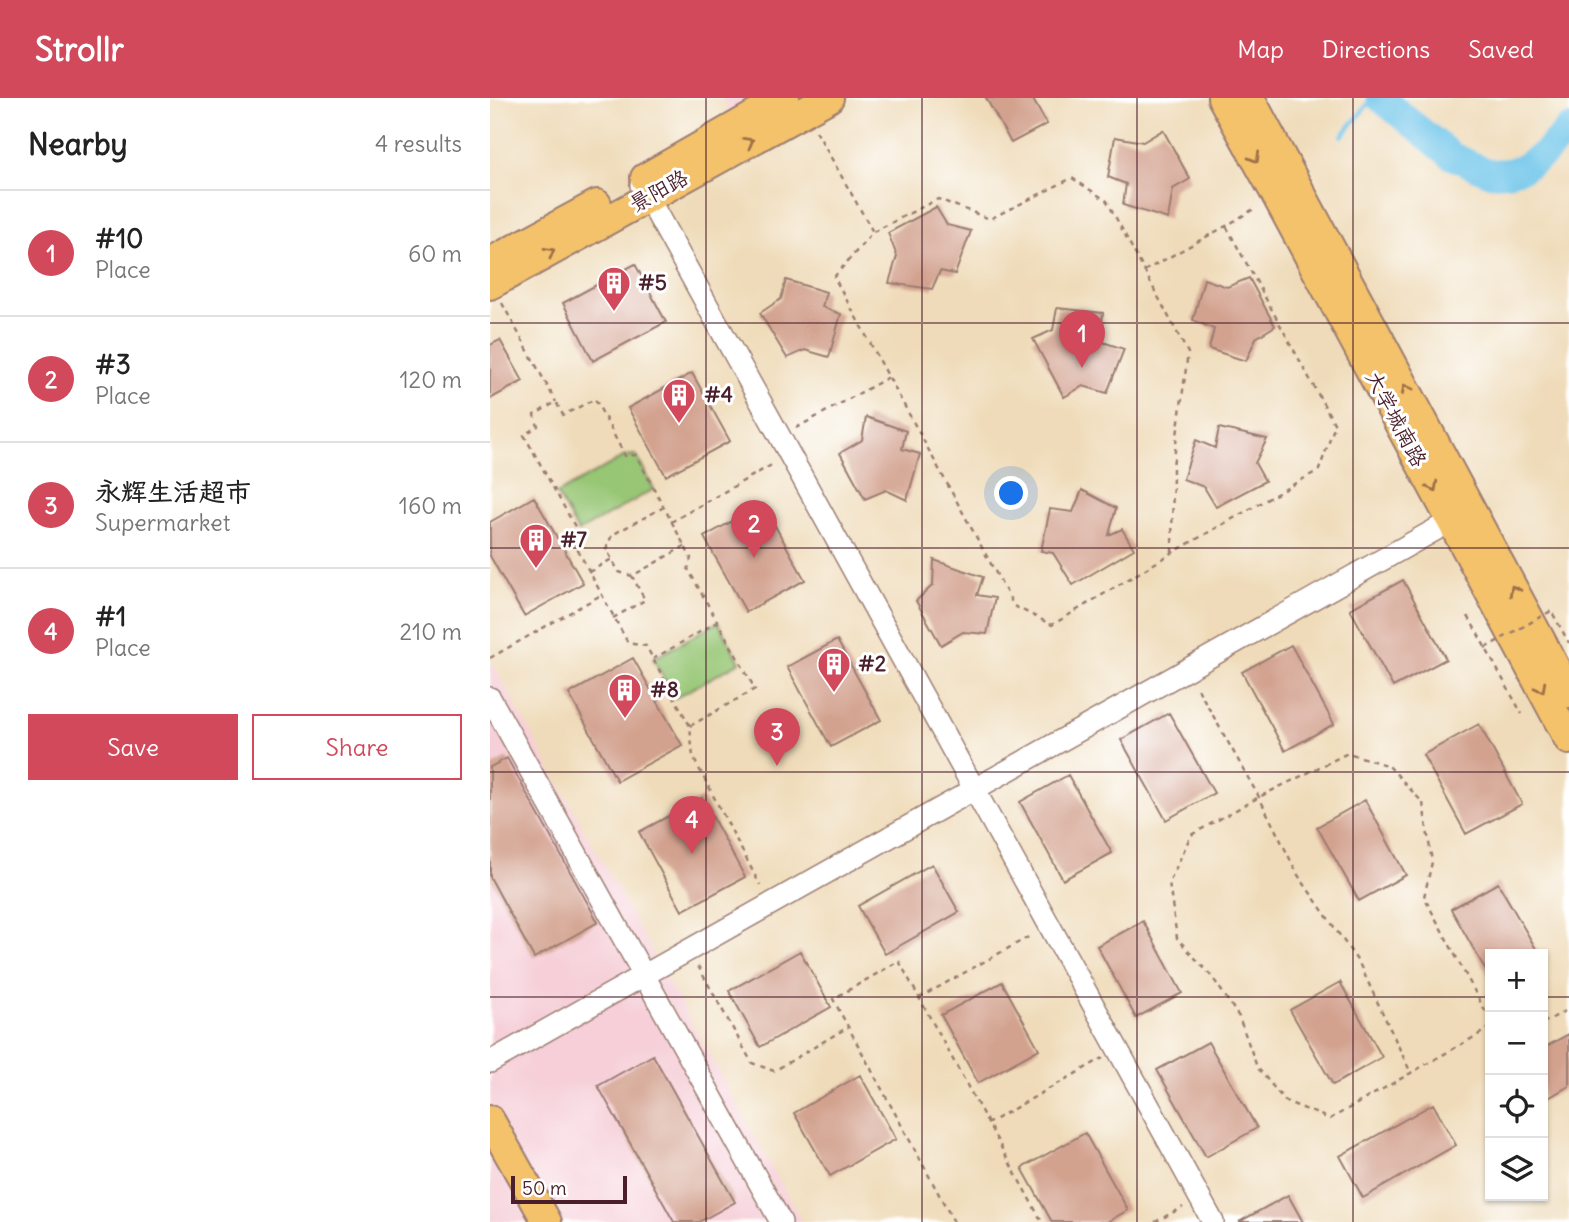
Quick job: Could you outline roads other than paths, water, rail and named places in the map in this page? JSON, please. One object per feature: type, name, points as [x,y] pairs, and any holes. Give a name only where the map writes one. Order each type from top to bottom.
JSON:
[{"type":"main road","name":"大学城南路","points":[[1222,98],[1569,740]]},
{"type":"main road","name":"大学城南路","points":[[1250,98],[1569,693]]},
{"type":"main road","name":"景阳路","points":[[490,277],[643,189],[806,102]]},
{"type":"main road","points":[[490,1120],[547,1222]]},
{"type":"main road","points":[[490,1158],[526,1222]]},
{"type":"street","points":[[643,189],[1213,1222]]},
{"type":"street","points":[[490,1062],[1451,521]]},
{"type":"street","points":[[490,698],[781,1222]]},
{"type":"waterway","points":[[1342,136],[1373,98]]},
{"type":"waterway","points":[[1380,98],[1452,156],[1490,173],[1523,168],[1544,154],[1569,129]]},
{"type":"place","name":"#5","points":[[614,313]]},
{"type":"place","name":"#10","points":[[1082,368]]},
{"type":"place","name":"#4","points":[[679,425]]},
{"type":"place","name":"#3","points":[[754,558]]},
{"type":"place","name":"#7","points":[[536,570]]},
{"type":"place","name":"#2","points":[[834,694]]},
{"type":"place","name":"#8","points":[[625,720]]},
{"type":"place","name":"永辉生活超市","points":[[777,766]]},
{"type":"place","name":"#1","points":[[692,854]]}]
